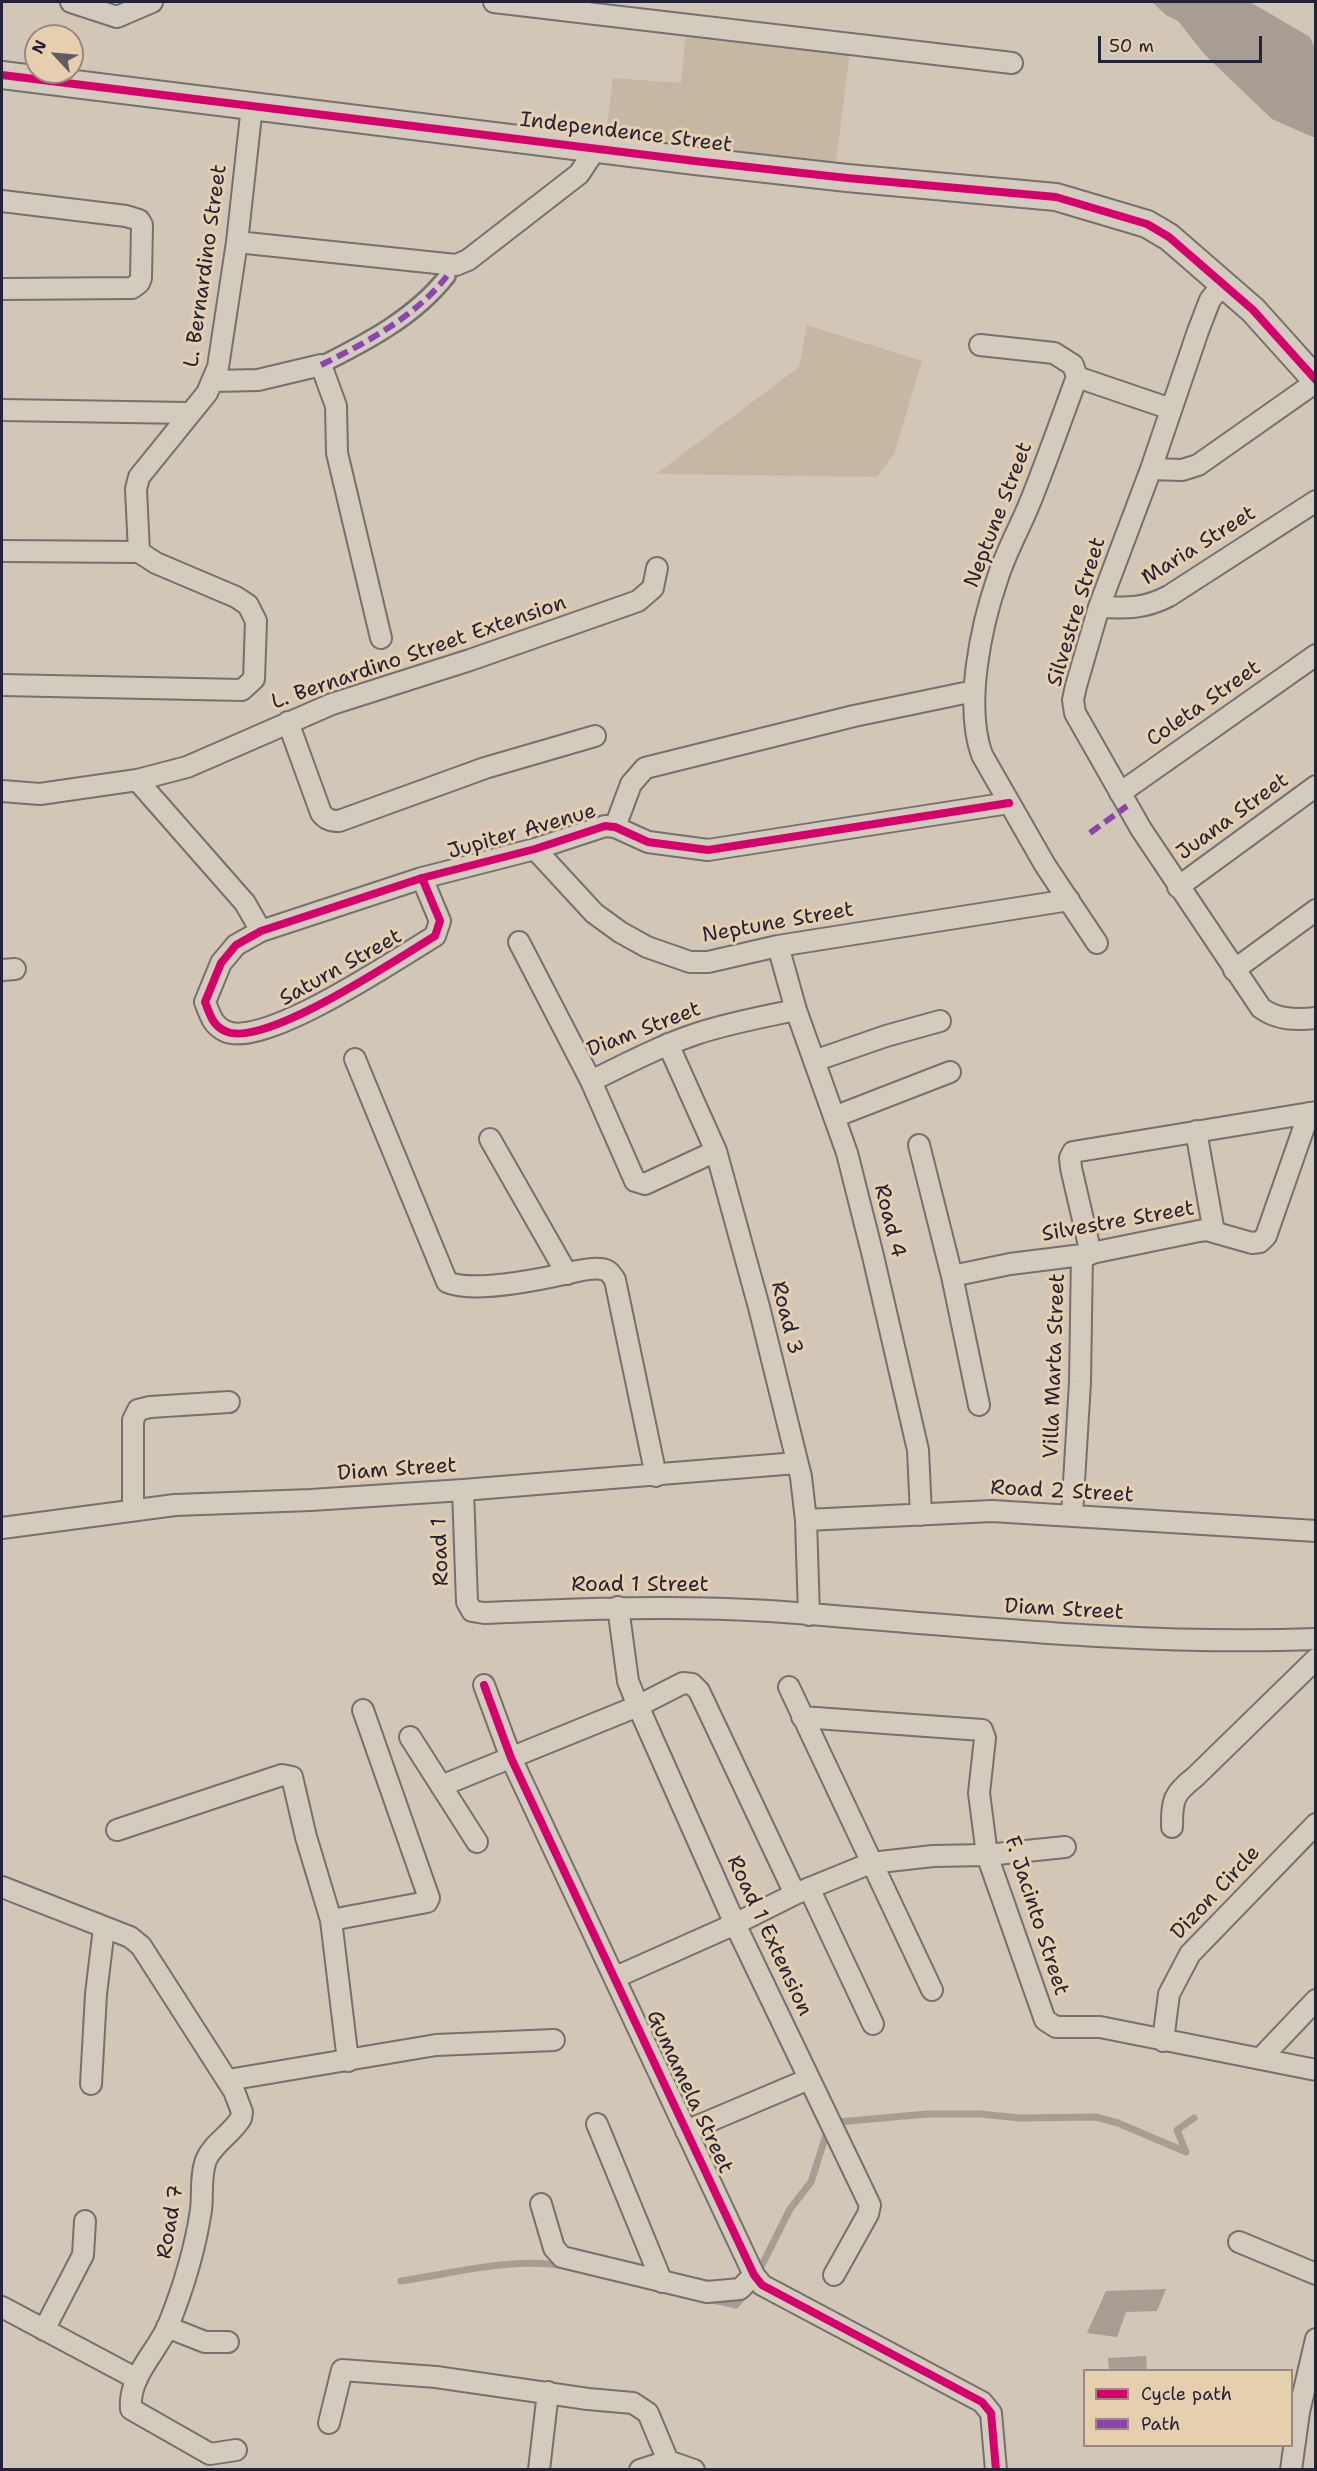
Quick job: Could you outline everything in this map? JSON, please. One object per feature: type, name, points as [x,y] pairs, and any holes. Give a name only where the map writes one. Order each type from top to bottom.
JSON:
[{"type":"street","points":[[71,2],[117,16],[152,2]]},
{"type":"street","points":[[494,2],[626,10],[1012,63]]},
{"type":"street","name":"Independence Street","points":[[2,75],[847,178],[1056,197],[1147,224],[1169,237],[1224,282],[1253,310],[1316,381]]},
{"type":"street","name":"L. Bernardino Street","points":[[139,552],[136,489],[139,477],[207,393],[218,367],[237,242],[252,106]]},
{"type":"street","points":[[237,242],[456,265],[468,261],[579,174],[591,156],[591,147]]},
{"type":"street","points":[[2,201],[126,216],[139,220],[142,225],[141,278],[136,286],[2,289]]},
{"type":"street","points":[[213,381],[258,380],[321,365],[379,335],[436,291],[447,276]]},
{"type":"street","name":"Silvestre Street","points":[[1224,282],[1210,300],[1151,469],[1099,607],[1076,686],[1074,713],[1178,887],[1261,1008],[1270,1014],[1297,1020],[1316,1017]]},
{"type":"street","points":[[980,345],[1054,352],[1073,365],[1077,377],[1171,408]]},
{"type":"street","points":[[321,365],[336,406],[337,453],[381,638]]},
{"type":"street","name":"Neptune Street","points":[[1077,377],[1029,505],[998,577],[985,627],[974,691],[976,737],[982,755],[1009,803],[1097,943]]},
{"type":"street","points":[[1151,469],[1182,470],[1198,465],[1316,381]]},
{"type":"street","points":[[2,410],[189,413]]},
{"type":"street","name":"Maria Street","points":[[1099,607],[1134,608],[1152,605],[1316,501]]},
{"type":"street","name":"L. Bernardino Street Extension","points":[[2,551],[139,552],[156,563],[248,604],[256,621],[254,679],[242,690],[2,685]]},
{"type":"street","name":"L. Bernardino Street Extension","points":[[2,791],[40,794],[137,780],[187,766],[332,704],[470,660],[638,601],[653,588],[657,568]]},
{"type":"street","name":"Coleta Street","points":[[1120,793],[1316,655]]},
{"type":"street","points":[[615,827],[631,784],[645,768],[854,716],[974,691]]},
{"type":"street","points":[[288,722],[321,813],[325,818],[339,821],[485,768],[595,736]]},
{"type":"street","points":[[137,780],[245,903],[261,931]]},
{"type":"street","name":"Juana Street","points":[[1178,887],[1316,786]]},
{"type":"street","name":"Jupiter Avenue","points":[[261,931],[422,878],[535,849],[605,826],[615,827],[648,842],[708,850],[1009,803]]},
{"type":"street","name":"Neptune Street","points":[[535,849],[594,913],[620,932],[655,950],[690,962],[708,962],[778,946],[1069,900]]},
{"type":"street","name":"Saturn Street","points":[[261,931],[236,945],[221,963],[205,1002],[213,1023],[227,1032],[248,1034],[274,1026],[310,1009],[435,936],[440,921],[422,878]]},
{"type":"street","points":[[1234,970],[1316,910]]},
{"type":"street","name":"Diam Street","points":[[519,942],[591,1081],[668,1044],[729,1024],[796,1011]]},
{"type":"street","name":"Road 4","points":[[778,946],[796,1011],[847,1153],[902,1371],[918,1450],[921,1515]]},
{"type":"street","points":[[814,1061],[886,1036],[940,1021]]},
{"type":"street","name":"Road 3","points":[[668,1044],[716,1151],[749,1266],[797,1463],[806,1520],[809,1615]]},
{"type":"street","points":[[355,1059],[447,1282],[465,1287],[601,1269],[610,1272],[615,1280],[656,1476]]},
{"type":"street","points":[[834,1117],[950,1072]]},
{"type":"street","points":[[591,1081],[635,1181],[639,1184],[645,1184],[716,1151]]},
{"type":"street","points":[[1214,1232],[1196,1131],[1312,1112]]},
{"type":"street","name":"Silvestre Street","points":[[952,1276],[1010,1264],[1087,1254],[1199,1231],[1214,1232],[1252,1243],[1260,1242],[1266,1236],[1312,1112]]},
{"type":"street","name":"Villa Marta Street","points":[[1072,1515],[1087,1254],[1070,1158],[1073,1152],[1196,1131]]},
{"type":"street","points":[[490,1139],[567,1274]]},
{"type":"street","points":[[919,1145],[952,1276],[979,1405]]},
{"type":"street","points":[[133,1509],[134,1420],[138,1410],[150,1407],[229,1402]]},
{"type":"street","name":"Diam Street","points":[[2,1528],[133,1509],[463,1490],[797,1463]]},
{"type":"street","name":"Road 1","points":[[463,1490],[467,1602],[472,1611]]},
{"type":"street","name":"Road 2 Street","points":[[806,1520],[992,1511],[1316,1531]]},
{"type":"street","name":"Road 1 Street","points":[[472,1611],[483,1613],[618,1607],[768,1611],[809,1615]]},
{"type":"street","name":"Road 1 Extension","points":[[618,1607],[628,1682],[638,1706],[735,1924],[870,2205],[868,2214],[834,2275]]},
{"type":"street","name":"Diam Street","points":[[809,1615],[1100,1638],[1263,1641],[1316,1639]]},
{"type":"street","points":[[1172,1827],[1174,1798],[1181,1788],[1316,1659]]},
{"type":"street","points":[[441,1786],[638,1706],[683,1683],[696,1687],[873,2024]]},
{"type":"street","name":"Gumamela Street","points":[[484,1685],[512,1758],[754,2275],[762,2285],[982,2402],[991,2413],[996,2469]]},
{"type":"street","points":[[789,1687],[932,1990]]},
{"type":"street","points":[[331,1920],[427,1902],[429,1898],[363,1710]]},
{"type":"street","name":"F. Jacinto Street","points":[[802,1717],[982,1730],[985,1738],[978,1793],[987,1855],[1045,2020],[1056,2027],[1100,2028],[1316,2070]]},
{"type":"street","points":[[410,1737],[477,1842]]},
{"type":"street","points":[[117,1830],[282,1775],[292,1777],[306,1837],[331,1920],[348,2061]]},
{"type":"street","name":"Dizon Circle","points":[[1163,2041],[1169,1994],[1190,1954],[1316,1824]]},
{"type":"street","points":[[616,1977],[735,1924],[802,1891],[872,1863],[1065,1847]]},
{"type":"street","points":[[3,1893],[104,1928],[130,1938],[141,1946],[228,2080],[436,2045],[554,2040]]},
{"type":"street","points":[[91,2084],[95,2005],[104,1928]]},
{"type":"street","points":[[1260,2059],[1316,2000]]},
{"type":"street","points":[[686,2131],[810,2079]]},
{"type":"street","name":"Road 7","points":[[228,2080],[242,2112],[242,2118],[207,2158],[203,2172],[201,2209],[191,2259],[167,2328],[137,2379],[130,2398],[131,2409],[210,2454],[236,2450]]},
{"type":"street","points":[[597,2124],[662,2282]]},
{"type":"street","points":[[541,2204],[554,2248],[562,2257],[707,2292],[720,2293],[741,2289],[754,2275]]},
{"type":"street","points":[[44,2330],[82,2255],[85,2221]]},
{"type":"street","points":[[1239,2242],[1316,2274]]},
{"type":"street","points":[[2,2307],[137,2379]]},
{"type":"street","points":[[167,2328],[206,2342],[228,2342]]},
{"type":"street","points":[[1293,2440],[1295,2412],[1313,2360],[1316,2339]]},
{"type":"street","points":[[329,2423],[342,2370],[436,2377],[588,2399],[633,2403],[648,2412],[668,2461]]},
{"type":"street","points":[[539,2469],[548,2392]]},
{"type":"street","points":[[1291,2469],[1293,2447]]},
{"type":"street","points":[[640,2469],[668,2461],[694,2469]]},
{"type":"shaded area","points":[[1152,2],[1250,2],[1310,37],[1315,49],[1315,138],[1272,119],[1205,55],[1178,21],[1166,15]]},
{"type":"shaded area","points":[[686,33],[850,50],[836,162],[605,139],[613,78],[681,83]]},
{"type":"shaded area","points":[[807,325],[922,361],[894,454],[877,477],[656,474],[799,367]]},
{"type":"shaded area","points":[[1166,2289],[1157,2311],[1126,2312],[1117,2337],[1087,2333],[1106,2291]]},
{"type":"shaded area","points":[[1146,2356],[1147,2369],[1109,2369],[1108,2358]]},
{"type":"waterway","points":[[838,2122],[927,2114],[980,2114],[1020,2118],[1096,2117],[1118,2123],[1186,2152],[1177,2130],[1194,2118]]},
{"type":"waterway","points":[[760,2269],[790,2209],[811,2182],[826,2135]]},
{"type":"waterway","points":[[401,2281],[462,2270],[524,2263],[565,2266]]},
{"type":"waterway","points":[[708,2299],[736,2305],[747,2292]]},
{"type":"marked path","points":[[321,365],[373,338],[405,316],[434,291],[447,276]]},
{"type":"marked path","points":[[1090,833],[1127,806]]},
{"type":"cycle path","points":[[2,75],[695,161],[847,178],[1056,197],[1147,224],[1169,237],[1253,310],[1316,380]]},
{"type":"cycle path","points":[[422,878],[440,921],[435,936],[330,999],[269,1027],[243,1033],[225,1031],[214,1022],[205,1002],[221,963],[236,945],[261,931],[422,878],[535,849],[605,826],[615,827],[648,842],[708,850],[1009,803]]},
{"type":"cycle path","points":[[484,1685],[511,1758],[754,2275],[762,2285],[982,2402],[991,2413],[996,2470]]}]
